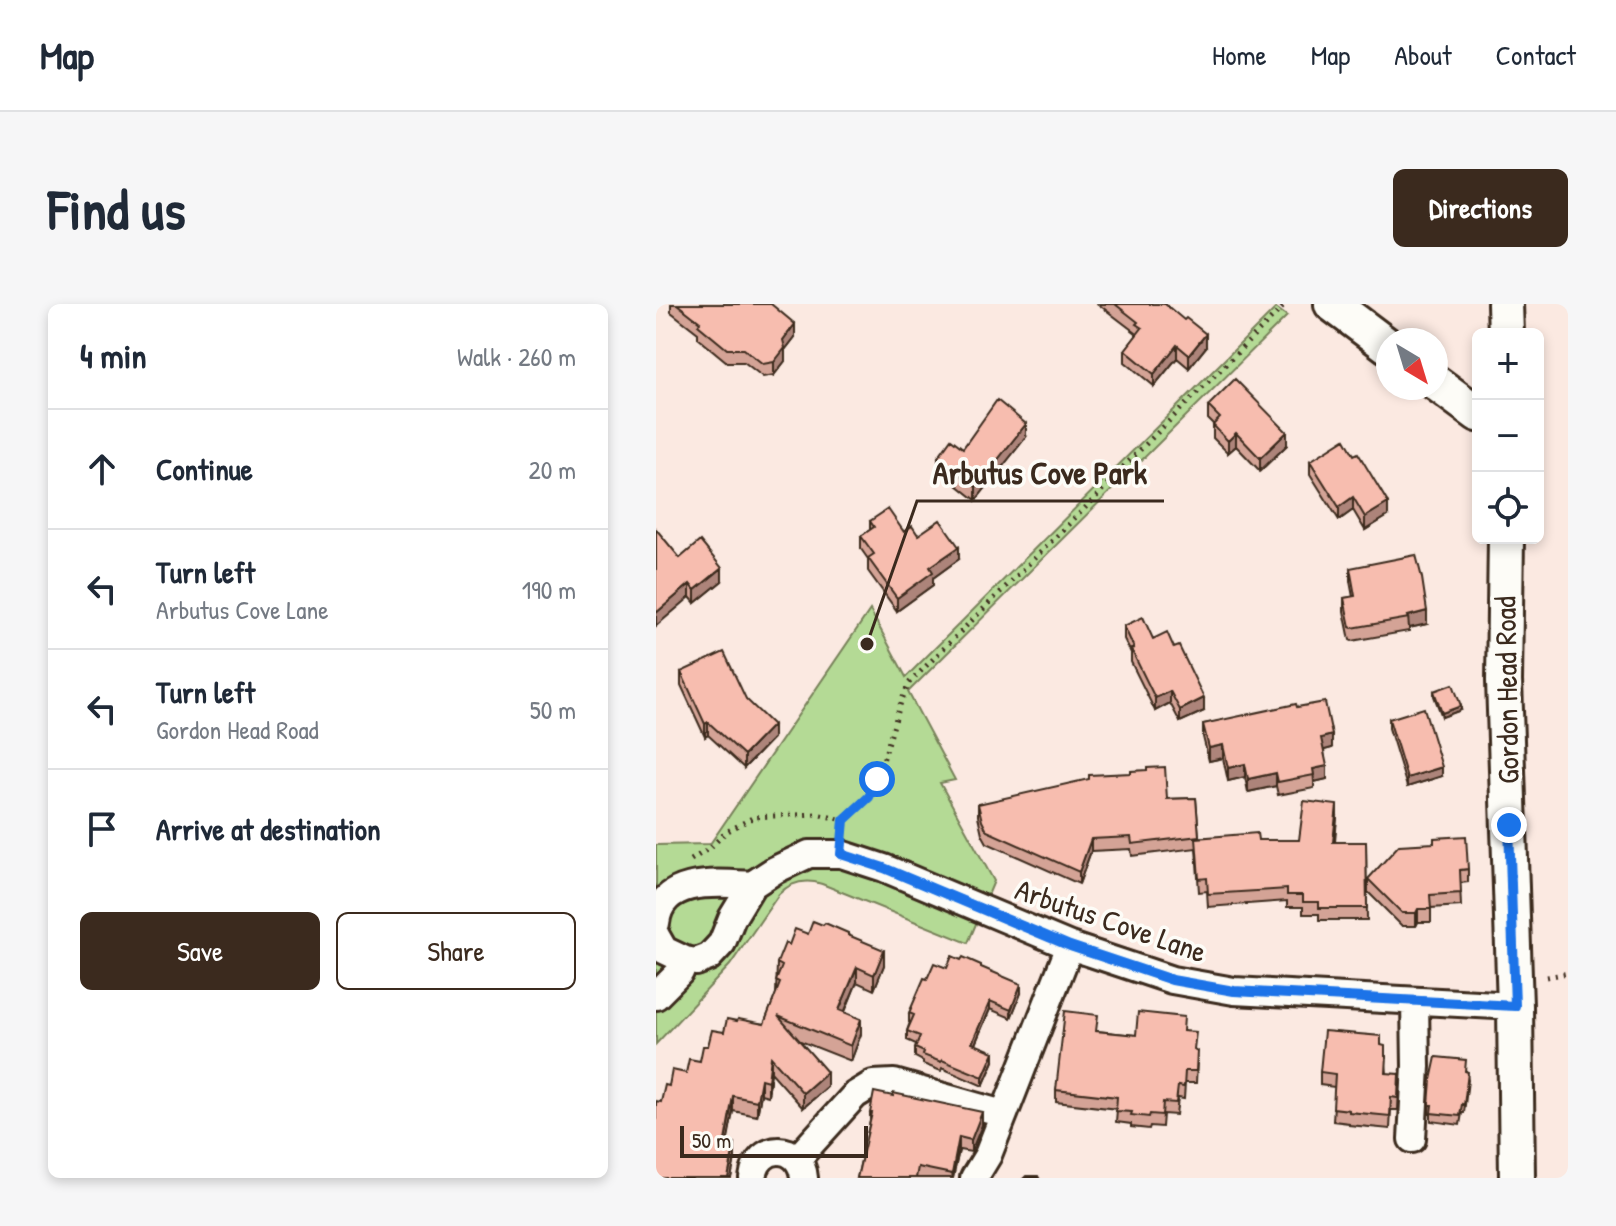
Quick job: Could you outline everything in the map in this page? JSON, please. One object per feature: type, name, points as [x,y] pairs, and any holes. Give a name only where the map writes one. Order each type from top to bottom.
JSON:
[{"type":"main road","points":[[1332,304],[1376,337]]},
{"type":"main road","points":[[1505,304],[1506,328]]},
{"type":"main road","points":[[1448,392],[1472,410]]},
{"type":"main road","name":"Gordon Head Road","points":[[1506,544],[1504,681],[1515,1006],[1517,1178]]},
{"type":"street","name":"Arbutus Cove Lane","points":[[685,960],[696,962],[709,957],[722,943],[732,918],[752,885],[809,854],[841,854],[884,868],[1070,946],[1172,980],[1234,991],[1515,1006]]},
{"type":"street","points":[[656,923],[657,913],[670,897],[688,886],[708,882],[752,885]]},
{"type":"street","points":[[656,936],[664,950],[685,960],[680,972],[656,996]]},
{"type":"street","points":[[974,1178],[988,1155],[1070,946]]},
{"type":"street","points":[[1412,1139],[1416,1066],[1415,1001]]},
{"type":"street","points":[[753,1178],[755,1167],[766,1154],[782,1151],[790,1154],[800,1168],[855,1095],[873,1084],[894,1083],[1003,1114]]},
{"type":"path","points":[[841,854],[844,820],[869,797],[909,683],[1286,304]]},
{"type":"path","points":[[688,861],[710,848],[726,832],[754,817],[816,814],[844,820]]},
{"type":"path","points":[[1547,977],[1568,973]]},
{"type":"green space","points":[[1276,308],[1287,316],[908,692],[955,780],[940,783],[994,881],[968,943],[822,884],[794,884],[779,894],[730,965],[656,1044],[656,845],[710,844],[870,610],[906,677]]},
{"type":"building","points":[[677,304],[771,304],[795,324],[783,340],[785,348],[774,362],[763,364],[744,349],[727,349]]},
{"type":"building","points":[[1115,304],[1165,304],[1206,334],[1189,355],[1177,345],[1154,374],[1125,350],[1142,328]]},
{"type":"building","points":[[1235,379],[1287,432],[1260,458],[1236,433],[1228,441],[1213,425],[1220,418],[1208,406]]},
{"type":"building","points":[[997,400],[1026,424],[976,487],[938,457],[951,439],[963,448]]},
{"type":"building","points":[[1345,439],[1354,455],[1358,453],[1388,503],[1365,517],[1353,497],[1339,507],[1310,461]]},
{"type":"building","points":[[888,509],[904,532],[912,526],[918,535],[940,520],[959,547],[930,567],[933,572],[897,598],[868,558],[874,554],[861,536],[874,527],[870,521]]},
{"type":"building","points":[[656,529],[680,558],[700,541],[722,568],[695,590],[690,584],[656,613]]},
{"type":"building","points":[[1416,555],[1427,611],[1409,618],[1350,627],[1344,598],[1355,596],[1350,568]]},
{"type":"building","points":[[1143,617],[1153,639],[1167,632],[1174,648],[1179,646],[1204,698],[1180,710],[1170,691],[1155,698],[1131,649],[1134,648],[1124,626]]},
{"type":"building","points":[[724,652],[746,699],[773,725],[744,755],[708,722],[705,724],[681,672]]},
{"type":"building","points":[[1453,684],[1461,706],[1442,713],[1434,691]]},
{"type":"building","points":[[1325,702],[1332,735],[1321,738],[1327,766],[1313,769],[1314,775],[1278,782],[1276,773],[1248,779],[1245,764],[1228,768],[1223,745],[1209,748],[1203,724],[1296,704],[1297,707]]},
{"type":"building","points":[[1424,708],[1442,767],[1407,778],[1389,719]]},
{"type":"building","points":[[1165,767],[1167,799],[1196,798],[1199,836],[1132,844],[1131,837],[1091,839],[1079,872],[987,831],[982,821],[978,804],[1089,779],[1089,775],[1131,773]]},
{"type":"building","points":[[1304,801],[1337,805],[1333,842],[1366,842],[1367,908],[1319,908],[1319,902],[1303,902],[1303,895],[1287,895],[1287,889],[1208,894],[1207,878],[1199,879],[1196,838],[1257,833],[1258,840],[1299,840]]},
{"type":"building","points":[[1466,836],[1468,869],[1460,870],[1461,893],[1430,895],[1431,909],[1402,913],[1368,879],[1399,845],[1434,843],[1434,838]]},
{"type":"building","points":[[813,921],[825,923],[884,950],[874,975],[857,967],[839,1010],[861,1019],[851,1046],[778,1016],[827,1072],[803,1093],[771,1057],[768,1081],[761,1079],[757,1101],[733,1096],[725,1141],[735,1143],[728,1178],[656,1178],[656,1101],[661,1102],[672,1070],[686,1073],[689,1059],[700,1061],[703,1046],[708,1046],[712,1030],[724,1032],[727,1019],[764,1024],[780,983],[776,981],[782,966],[777,963],[785,943],[789,945],[795,929],[808,934]]},
{"type":"building","points":[[952,956],[961,960],[963,957],[1021,984],[1011,1010],[990,1001],[972,1043],[994,1052],[983,1077],[923,1055],[924,1052],[915,1048],[920,1036],[907,1031],[914,1015],[909,1013],[924,978],[927,979],[934,963],[947,968]]},
{"type":"building","points":[[1065,1011],[1098,1015],[1096,1031],[1136,1035],[1138,1012],[1184,1017],[1183,1031],[1196,1032],[1196,1071],[1185,1071],[1184,1087],[1178,1086],[1176,1103],[1163,1102],[1162,1115],[1150,1114],[1149,1117],[1116,1111],[1117,1097],[1056,1090]]},
{"type":"building","points":[[1324,1031],[1381,1036],[1381,1045],[1385,1046],[1387,1056],[1386,1073],[1399,1074],[1398,1098],[1391,1097],[1390,1116],[1333,1108],[1335,1074],[1320,1072]]},
{"type":"building","points":[[1436,1057],[1466,1060],[1465,1071],[1468,1072],[1460,1116],[1431,1113],[1431,1080]]},
{"type":"building","points":[[874,1092],[893,1096],[893,1093],[982,1112],[971,1140],[959,1137],[952,1174],[918,1167],[916,1178],[857,1178]]},
{"type":"place","name":"Arbutus Cove Park","points":[[867,644]]},
{"type":"route","points":[[877,779],[869,797],[844,820],[841,854],[884,868],[1070,946],[1172,980],[1234,991],[1515,1006],[1509,825]]}]
